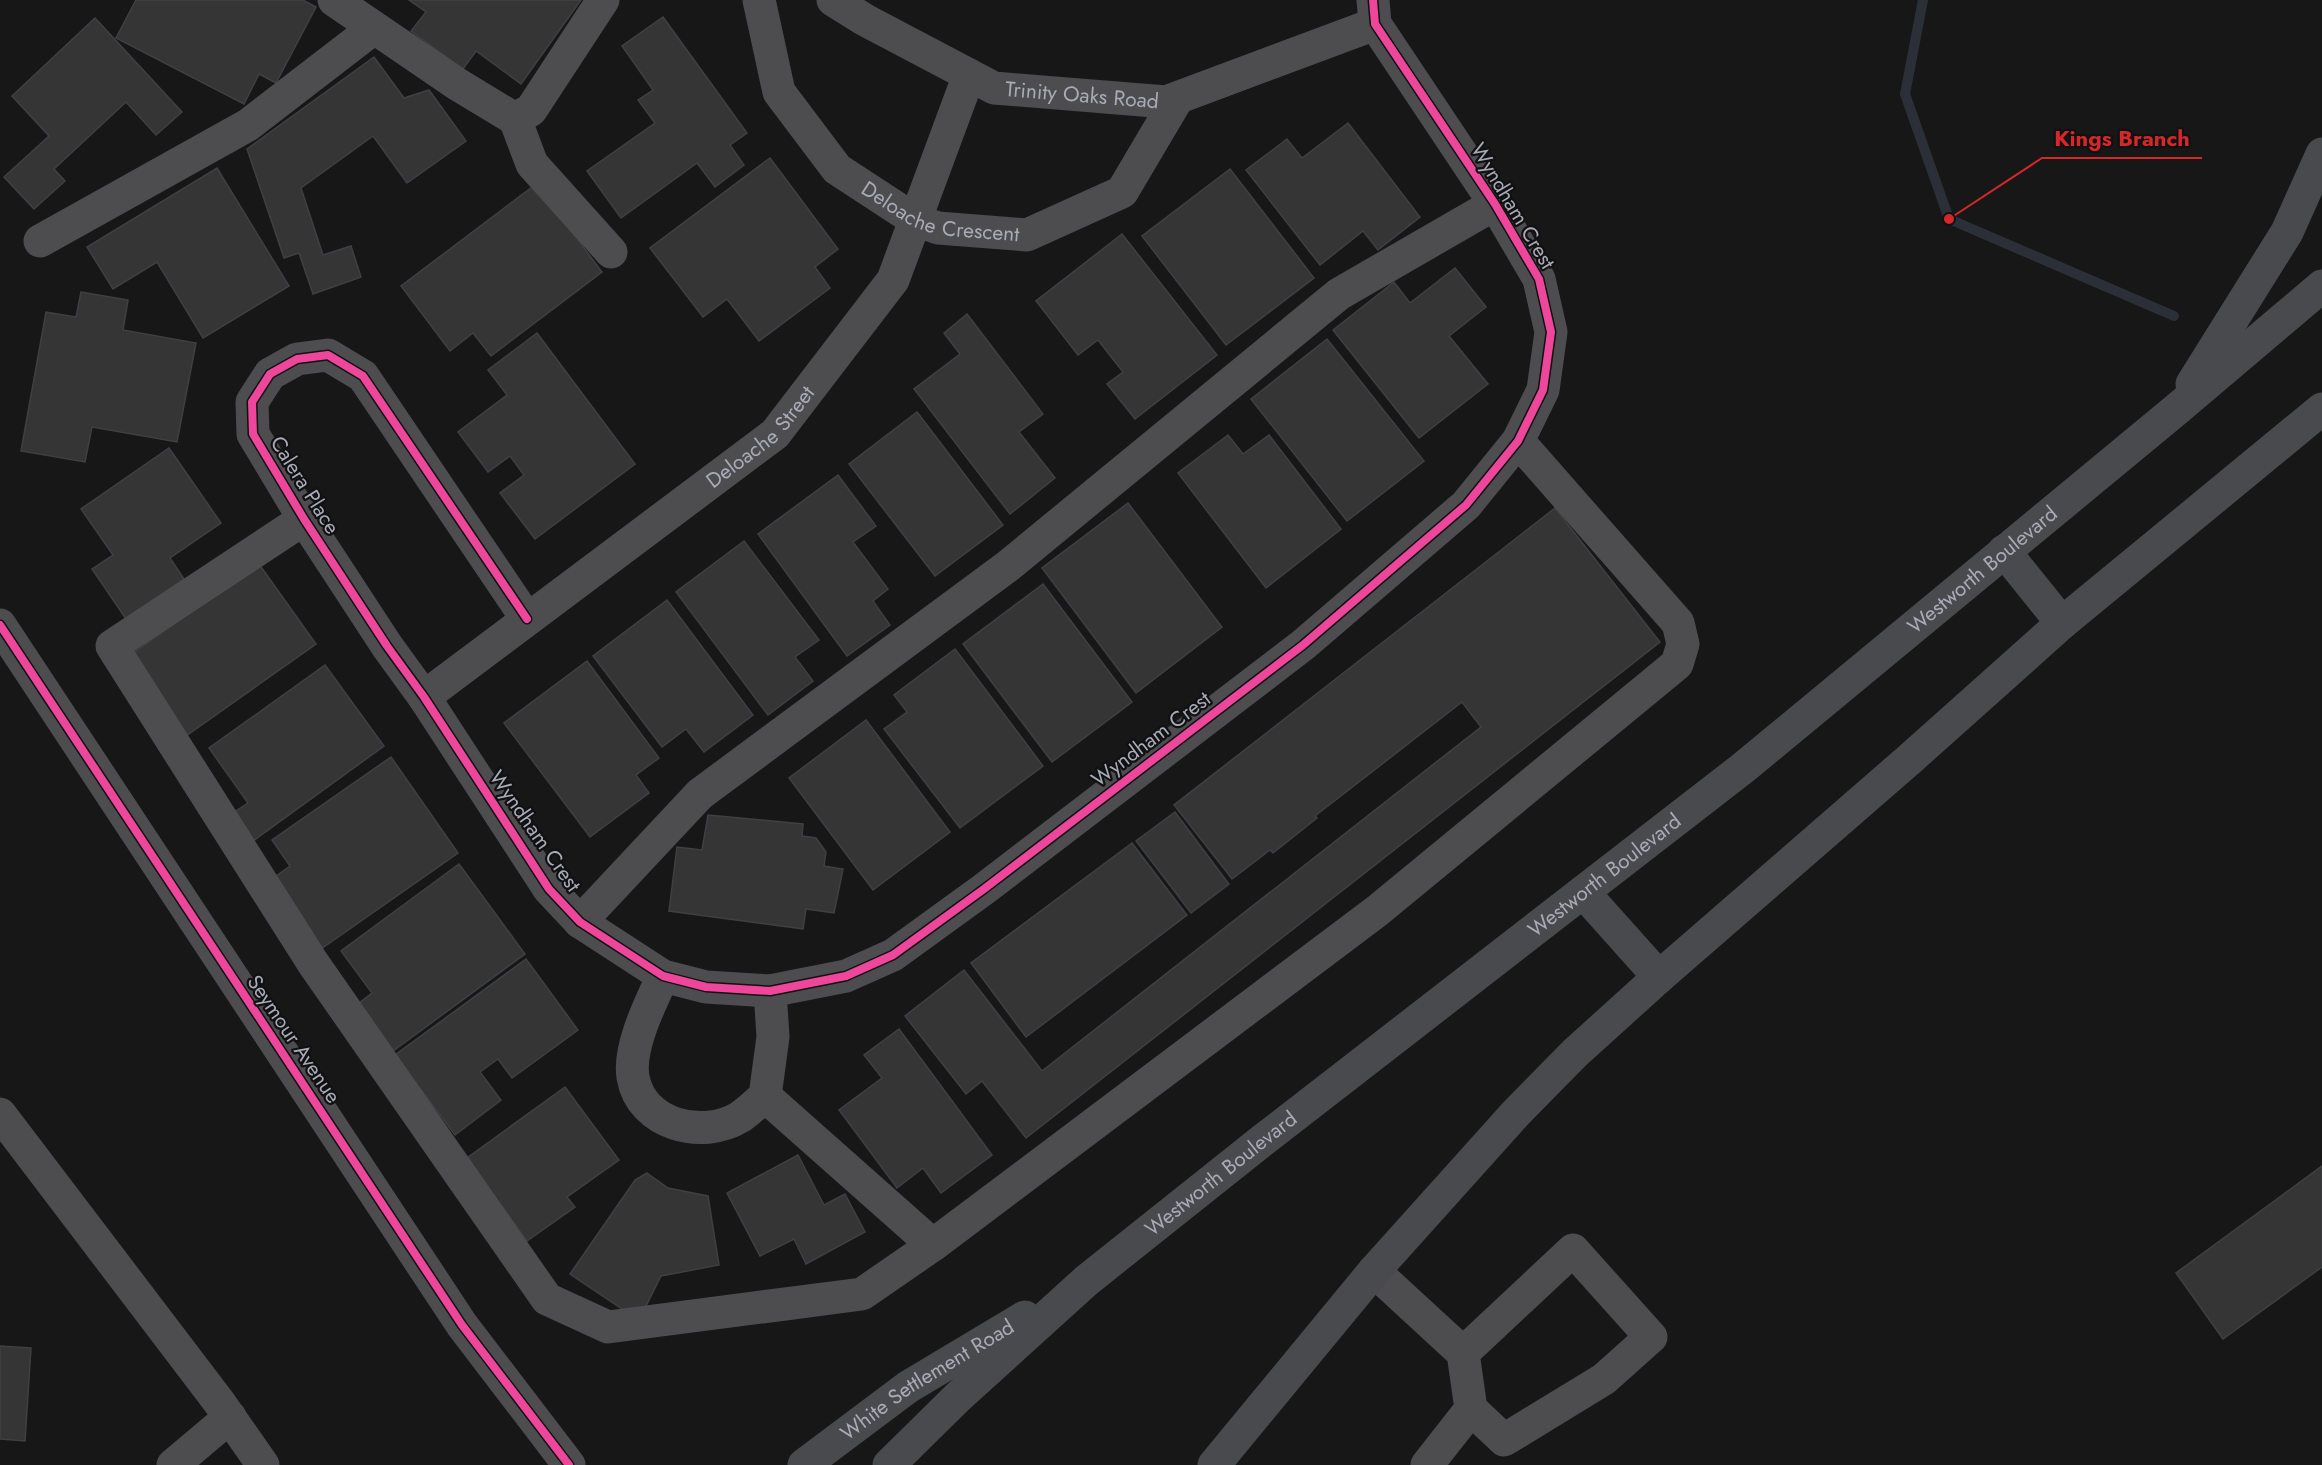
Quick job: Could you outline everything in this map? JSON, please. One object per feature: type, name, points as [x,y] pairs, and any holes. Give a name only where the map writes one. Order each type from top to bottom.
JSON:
[{"type":"main road","points":[[2177,409],[2287,232],[2322,154]]},
{"type":"main road","name":"Westworth Boulevard","points":[[889,1465],[958,1396],[1086,1281],[1263,1140],[1743,768],[2322,286]]},
{"type":"main road","points":[[1214,1465],[1374,1271],[1516,1113],[1575,1053],[2062,623],[2322,409]]},
{"type":"main road","points":[[2004,551],[2062,623]]},
{"type":"main road","points":[[1583,892],[1659,977]]},
{"type":"main road","name":"White Settlement Road","points":[[804,1465],[908,1387],[1086,1281]]},
{"type":"street","points":[[334,0],[515,120],[532,164],[611,252]]},
{"type":"street","points":[[515,120],[531,110],[603,0]]},
{"type":"street","name":"Deloache Crescent","points":[[759,0],[779,92],[837,169],[915,220],[938,228],[1027,235],[1122,192],[1178,99]]},
{"type":"street","name":"Trinity Oaks Road","points":[[833,0],[865,20],[994,88],[1166,102],[1178,99],[1374,12]]},
{"type":"street","name":"Wyndham Crest","points":[[424,697],[549,890],[580,922],[663,976],[706,987],[770,992],[846,976],[893,955],[984,890],[1303,645],[1466,505],[1518,441],[1543,390],[1551,332],[1539,279],[1495,204],[1374,12]]},
{"type":"street","points":[[40,241],[248,125],[374,28]]},
{"type":"street","name":"Deloache Street","points":[[424,697],[775,434],[893,280],[969,75]]},
{"type":"street","points":[[580,922],[700,794],[1008,566],[1339,294],[1495,204]]},
{"type":"street","name":"Calera Place","points":[[424,697],[387,646],[304,519],[253,434],[252,402],[270,374],[297,359],[328,355],[363,376],[527,619]]},
{"type":"street","points":[[304,519],[112,646],[313,963],[547,1299],[608,1327],[862,1294],[933,1245],[1377,911],[1677,664],[1683,644],[1678,623],[1518,441]]},
{"type":"street","name":"Seymour Avenue","points":[[3,636],[462,1324],[569,1465]]},
{"type":"street","points":[[663,976],[645,1015],[635,1046],[633,1076],[641,1098],[656,1115],[683,1128],[712,1127],[739,1117],[765,1096],[773,1037],[770,992]]},
{"type":"street","points":[[765,1096],[933,1245]]},
{"type":"street","points":[[0,1114],[230,1417],[263,1465]]},
{"type":"street","points":[[1374,1271],[1463,1353],[1471,1409],[1504,1440],[1604,1379],[1651,1337],[1573,1250],[1463,1353]]},
{"type":"street","points":[[1427,1465],[1471,1409]]},
{"type":"street","points":[[173,1465],[230,1417]]},
{"type":"building","points":[[136,0],[303,0],[316,7],[276,83],[259,74],[244,104],[116,38]]},
{"type":"building","points":[[409,0],[581,0],[521,84],[476,51],[463,69],[411,31],[426,12]]},
{"type":"building","points":[[663,17],[747,133],[730,145],[744,165],[715,187],[697,163],[621,218],[587,171],[655,123],[638,100],[653,90],[622,46]]},
{"type":"building","points":[[95,18],[182,112],[156,135],[126,102],[54,169],[65,181],[34,209],[4,177],[49,136],[12,96]]},
{"type":"building","points":[[374,57],[404,98],[429,90],[466,141],[407,183],[373,136],[301,188],[323,255],[351,246],[361,277],[313,294],[299,253],[284,258],[247,149]]},
{"type":"building","points":[[1348,123],[1420,217],[1378,250],[1363,231],[1320,265],[1246,170],[1287,139],[1302,158]]},
{"type":"building","points":[[770,158],[838,249],[815,267],[830,288],[759,341],[727,299],[703,317],[650,248]]},
{"type":"building","points":[[217,168],[289,286],[203,338],[157,262],[113,289],[87,247]]},
{"type":"building","points":[[1230,169],[1314,278],[1226,345],[1142,236]]},
{"type":"building","points":[[536,184],[602,272],[491,356],[473,333],[450,351],[401,286]]},
{"type":"building","points":[[1122,234],[1217,355],[1135,419],[1107,384],[1123,372],[1098,340],[1078,355],[1036,301]]},
{"type":"building","points":[[1455,268],[1486,307],[1449,336],[1488,384],[1419,438],[1333,330],[1394,282],[1410,303]]},
{"type":"building","points":[[81,292],[128,300],[123,330],[196,343],[177,442],[92,427],[85,462],[21,451],[46,312],[76,317]]},
{"type":"building","points":[[967,314],[1043,414],[1019,432],[1055,478],[1010,514],[914,389],[960,354],[944,333]]},
{"type":"building","points":[[537,333],[635,464],[535,539],[500,493],[524,475],[510,456],[488,472],[458,432],[507,395],[488,370]]},
{"type":"building","points":[[1327,339],[1424,461],[1347,521],[1251,399]]},
{"type":"building","points":[[917,412],[1003,525],[935,576],[849,464]]},
{"type":"building","points":[[1228,435],[1243,454],[1269,435],[1341,529],[1266,588],[1178,473]]},
{"type":"building","points":[[169,448],[221,523],[170,558],[184,579],[126,619],[92,569],[113,555],[81,509]]},
{"type":"building","points":[[838,475],[876,526],[853,542],[888,589],[873,601],[890,625],[847,656],[758,534]]},
{"type":"building","points":[[1128,503],[1222,627],[1136,693],[1042,568]]},
{"type":"building","points":[[1555,508],[1660,642],[1026,1138],[982,1081],[966,1094],[905,1016],[964,970],[1042,1071],[1481,727],[1462,702],[1315,816],[1317,818],[1273,853],[1270,850],[1232,879],[1174,805]]},
{"type":"building","points":[[744,541],[819,640],[795,657],[813,681],[768,715],[676,592]]},
{"type":"building","points":[[259,564],[316,644],[186,736],[129,656]]},
{"type":"building","points":[[1043,584],[1132,702],[1052,762],[963,644]]},
{"type":"building","points":[[667,600],[753,715],[704,752],[686,729],[662,747],[593,656]]},
{"type":"building","points":[[955,649],[1043,766],[960,828],[884,729],[907,712],[894,695]]},
{"type":"building","points":[[587,661],[659,758],[636,775],[649,793],[590,837],[504,723]]},
{"type":"building","points":[[325,665],[384,746],[253,841],[233,813],[248,803],[209,748]]},
{"type":"building","points":[[866,720],[950,832],[873,890],[789,778]]},
{"type":"building","points":[[391,757],[458,853],[321,949],[272,879],[290,866],[272,840]]},
{"type":"building","points":[[1175,812],[1229,884],[1191,913],[1136,841]]},
{"type":"building","points":[[708,815],[803,824],[802,836],[816,838],[826,852],[824,866],[843,869],[834,913],[806,909],[803,929],[669,911],[677,847],[702,850]]},
{"type":"building","points":[[1132,843],[1187,915],[1026,1037],[971,963]]},
{"type":"building","points":[[459,864],[525,954],[389,1054],[354,1007],[372,993],[341,951]]},
{"type":"building","points":[[526,959],[578,1030],[512,1078],[498,1059],[480,1072],[501,1100],[455,1135],[395,1055]]},
{"type":"building","points":[[899,1029],[992,1155],[941,1193],[923,1168],[897,1188],[839,1110],[882,1078],[864,1055]]},
{"type":"building","points":[[565,1087],[619,1160],[567,1197],[575,1207],[527,1241],[467,1158]]},
{"type":"building","points":[[798,1155],[824,1205],[845,1194],[865,1232],[806,1264],[794,1239],[760,1256],[727,1193]]},
{"type":"building","points":[[2322,1166],[2322,1267],[2223,1339],[2176,1273]]},
{"type":"building","points":[[647,1173],[668,1188],[708,1196],[719,1265],[661,1276],[643,1312],[628,1313],[570,1274],[635,1180]]},
{"type":"building","points":[[0,1346],[31,1348],[25,1441],[0,1439]]},
{"type":"waterway","points":[[1923,0],[1905,94],[1949,219],[2174,316]]},
{"type":"cycle path","points":[[527,619],[363,376],[328,355],[297,359],[270,374],[252,402],[253,434],[304,519],[549,889],[580,922],[663,976],[706,987],[770,991],[846,976],[893,955],[984,889],[1303,645],[1466,505],[1518,441],[1543,390],[1551,332],[1539,279],[1495,204],[1375,24],[1373,0]]},
{"type":"cycle path","points":[[0,625],[462,1325],[569,1465]]},
{"type":"place","name":"Kings Branch","points":[[1949,219]]}]
